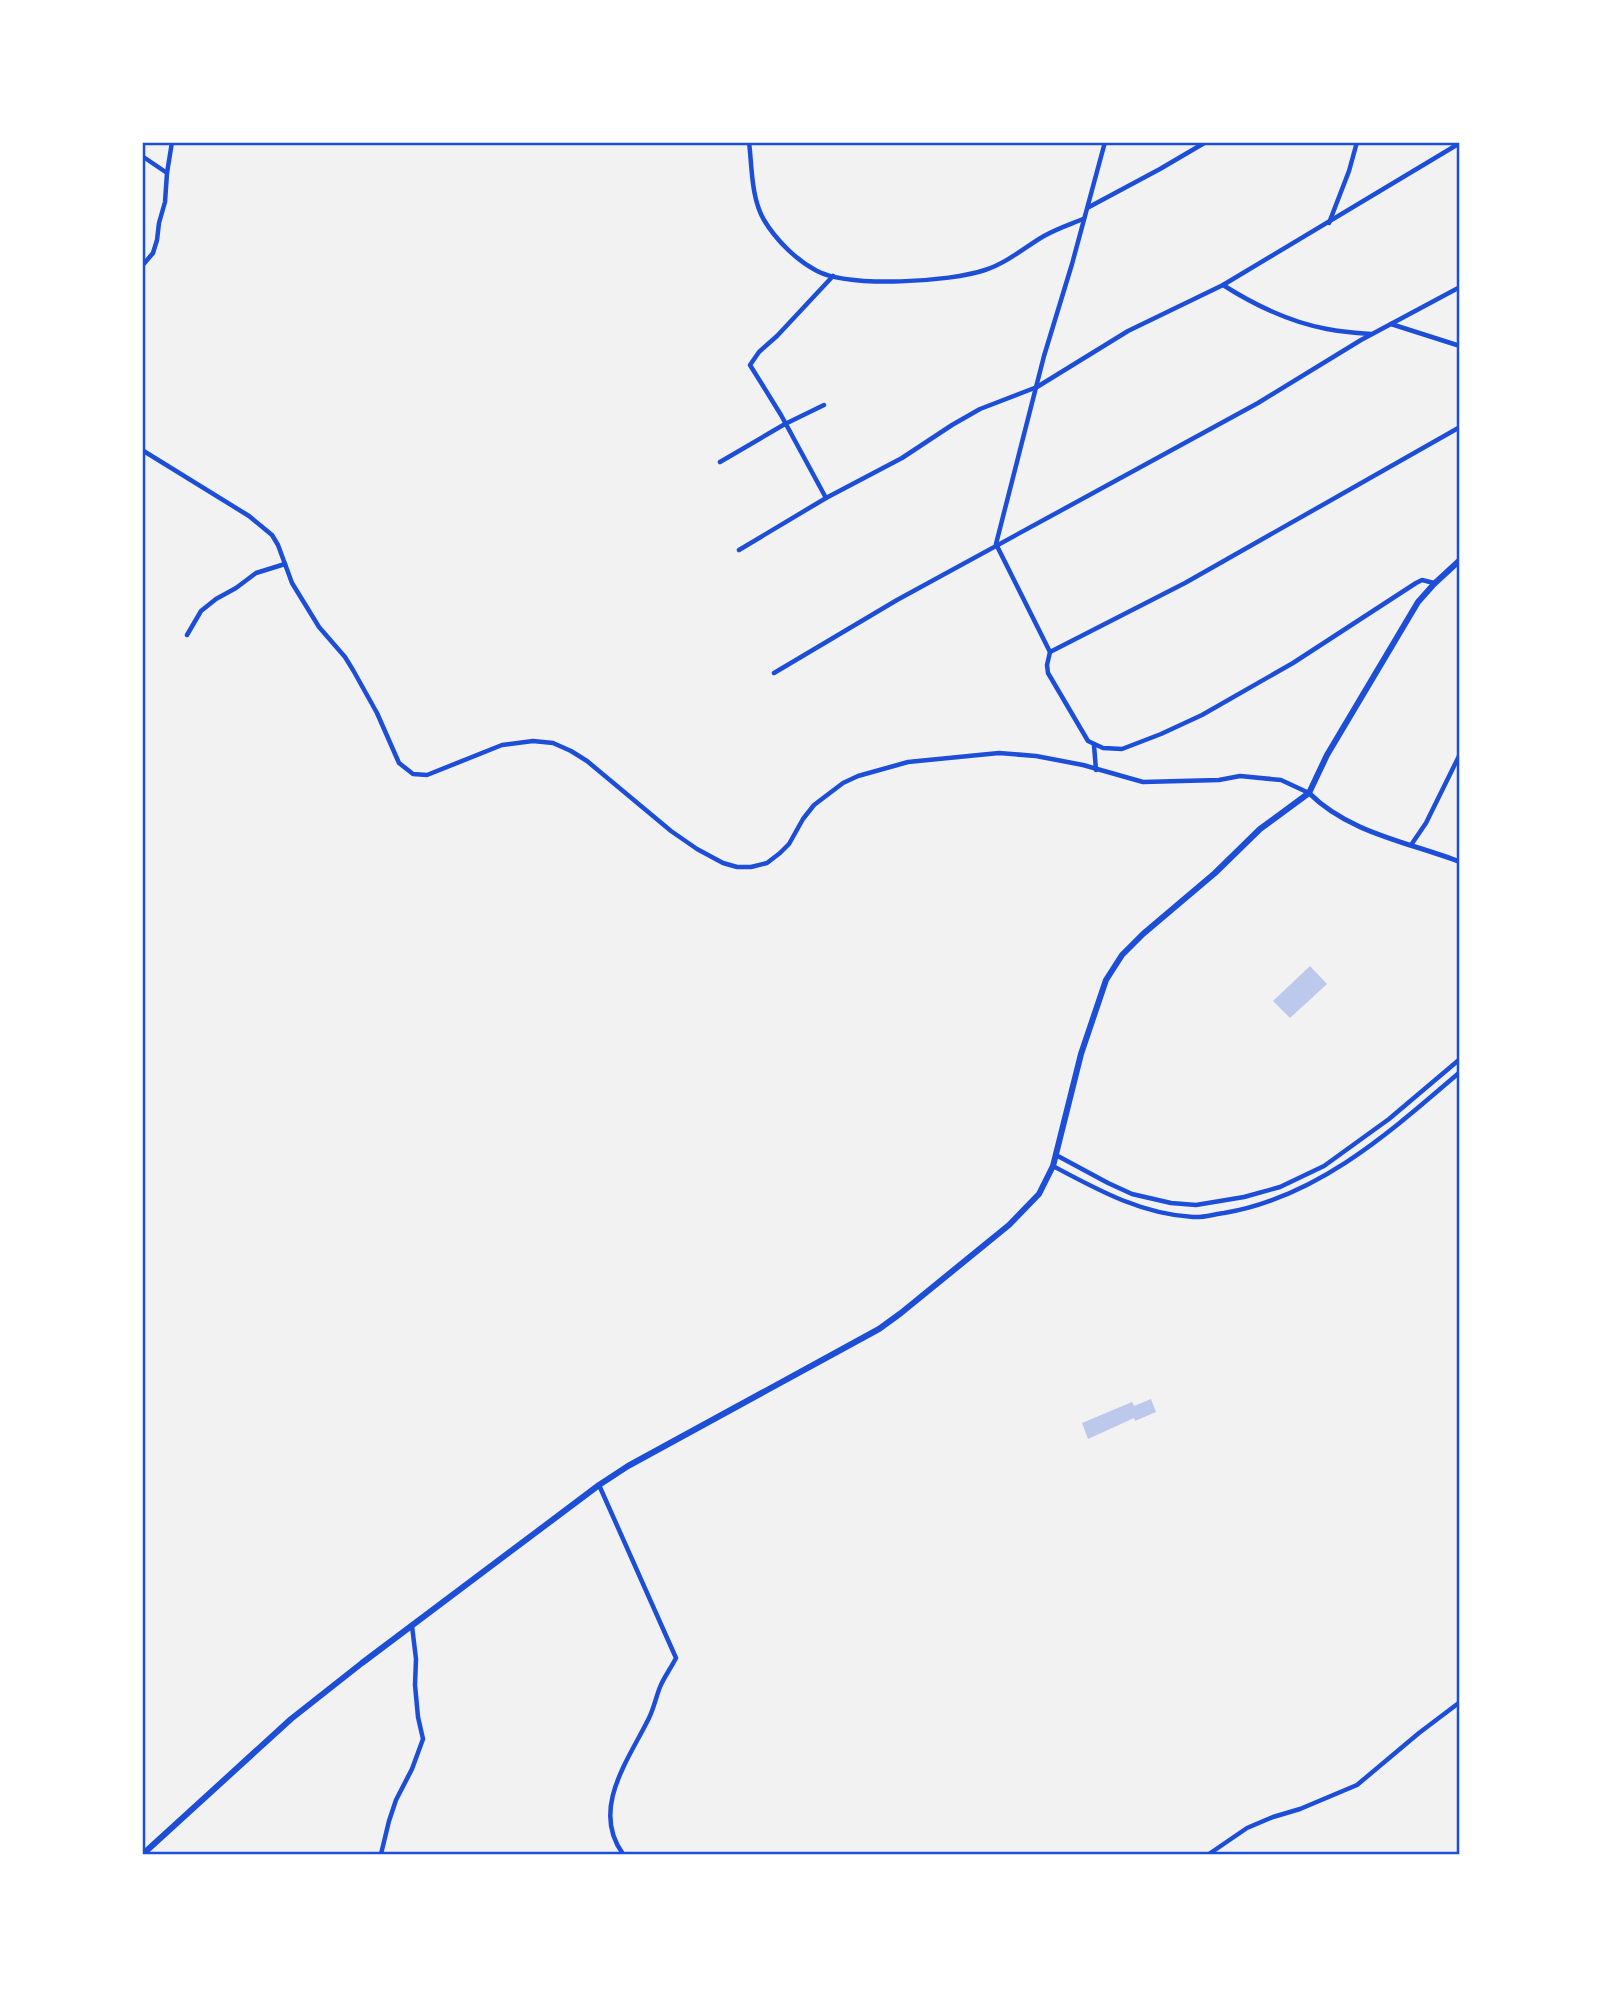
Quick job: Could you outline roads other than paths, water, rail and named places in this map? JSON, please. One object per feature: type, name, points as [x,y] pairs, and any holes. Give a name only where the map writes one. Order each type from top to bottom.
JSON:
[{"type":"main road","points":[[143,1854],[291,1719],[598,1485],[879,1329],[1009,1225],[1039,1194],[1053,1166],[1094,1011],[1106,980],[1122,955],[1260,829],[1309,793],[1327,755],[1418,602],[1434,583],[1460,560]]},
{"type":"street","points":[[142,266],[153,253],[157,240],[172,142]]},
{"type":"street","points":[[749,142],[757,202],[763,218],[778,238],[806,264],[833,276],[893,282],[984,271],[1046,235],[1084,219]]},
{"type":"street","points":[[1105,142],[996,544],[1051,652],[1047,665],[1052,682],[1088,741],[1094,745],[1122,749],[1161,734],[1202,715],[1293,663],[1416,583],[1422,580],[1434,583]]},
{"type":"street","points":[[1088,206],[1206,142]]},
{"type":"street","points":[[1329,223],[1357,142]]},
{"type":"street","points":[[739,550],[826,498],[880,470],[980,409],[1037,387],[1128,331],[1223,285],[1460,144]]},
{"type":"street","points":[[142,156],[167,173]]},
{"type":"street","points":[[826,498],[750,365],[759,352],[833,276]]},
{"type":"street","points":[[1223,285],[1261,307],[1295,321],[1328,329],[1371,334]]},
{"type":"street","points":[[775,673],[996,544],[1258,403],[1371,334],[1460,287]]},
{"type":"street","points":[[1391,324],[1460,346]]},
{"type":"street","points":[[720,462],[824,405]]},
{"type":"street","points":[[1051,652],[1185,583],[1460,427]]},
{"type":"street","points":[[142,450],[262,525],[272,535],[292,583],[319,627],[354,670],[399,763],[413,774],[427,775],[502,745],[533,741],[552,743],[587,761],[671,831],[697,849],[723,863],[751,867],[767,863],[789,844],[814,805],[843,783],[858,776],[884,767],[932,759],[999,753],[1036,756],[1143,782],[1219,780],[1240,776],[1281,780],[1309,793],[1322,806],[1343,819],[1460,862]]},
{"type":"street","points":[[187,635],[201,611],[216,599],[256,573],[285,564]]},
{"type":"street","points":[[1094,745],[1096,770]]},
{"type":"street","points":[[1411,845],[1426,823],[1460,754]]},
{"type":"street","points":[[1056,1155],[1132,1194],[1171,1203],[1196,1205],[1244,1198],[1280,1187],[1324,1166],[1389,1119],[1460,1059]]},
{"type":"street","points":[[1053,1166],[1111,1197],[1151,1210],[1195,1218],[1247,1209],[1286,1196],[1328,1174],[1373,1144],[1460,1072]]},
{"type":"street","points":[[598,1485],[676,1658],[660,1685],[651,1715],[619,1775],[612,1801],[610,1826],[623,1854]]},
{"type":"street","points":[[382,1854],[396,1800],[423,1739],[416,1706],[416,1659],[412,1626]]},
{"type":"street","points":[[1209,1854],[1247,1828],[1300,1810],[1357,1785],[1419,1732],[1460,1702]]}]
